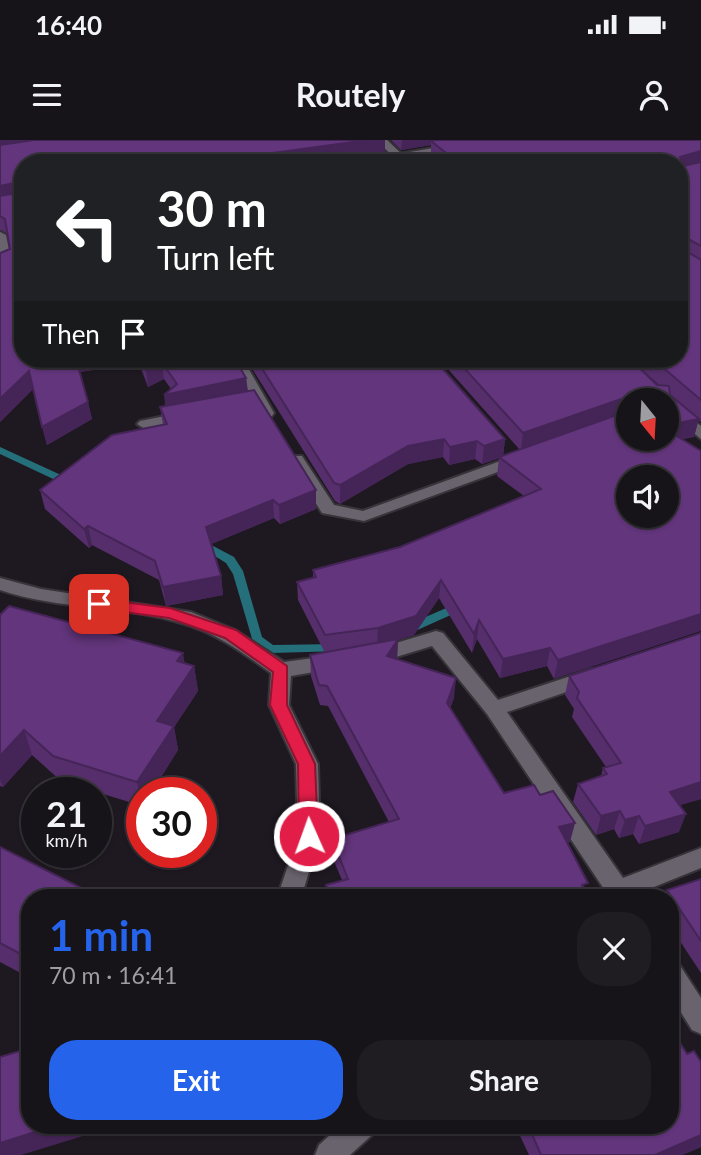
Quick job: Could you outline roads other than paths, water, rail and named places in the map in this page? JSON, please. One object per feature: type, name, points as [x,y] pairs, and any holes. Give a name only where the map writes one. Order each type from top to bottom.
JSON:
[{"type":"street","points":[[381,140],[396,154]]},
{"type":"street","points":[[428,154],[502,140]]},
{"type":"street","points":[[0,235],[6,264],[0,265]]},
{"type":"street","points":[[240,368],[253,402],[273,422]]},
{"type":"street","points":[[145,424],[196,414]]},
{"type":"street","points":[[679,415],[701,434]]},
{"type":"street","points":[[287,444],[328,509],[364,516],[513,455],[542,451]]},
{"type":"street","points":[[0,584],[28,594],[170,613],[231,634],[281,670],[378,656],[436,638],[494,709],[618,889]]},
{"type":"street","points":[[281,670],[279,705],[307,764],[309,836],[292,889]]},
{"type":"street","points":[[494,709],[610,670]]},
{"type":"street","points":[[632,889],[701,858]]},
{"type":"street","points":[[679,986],[701,1021]]},
{"type":"street","points":[[329,1155],[352,1134]]},
{"type":"waterway","points":[[0,450],[70,483]]},
{"type":"waterway","points":[[198,541],[230,560],[239,574],[257,639],[271,649],[338,648]]},
{"type":"waterway","points":[[409,629],[460,606]]}]
